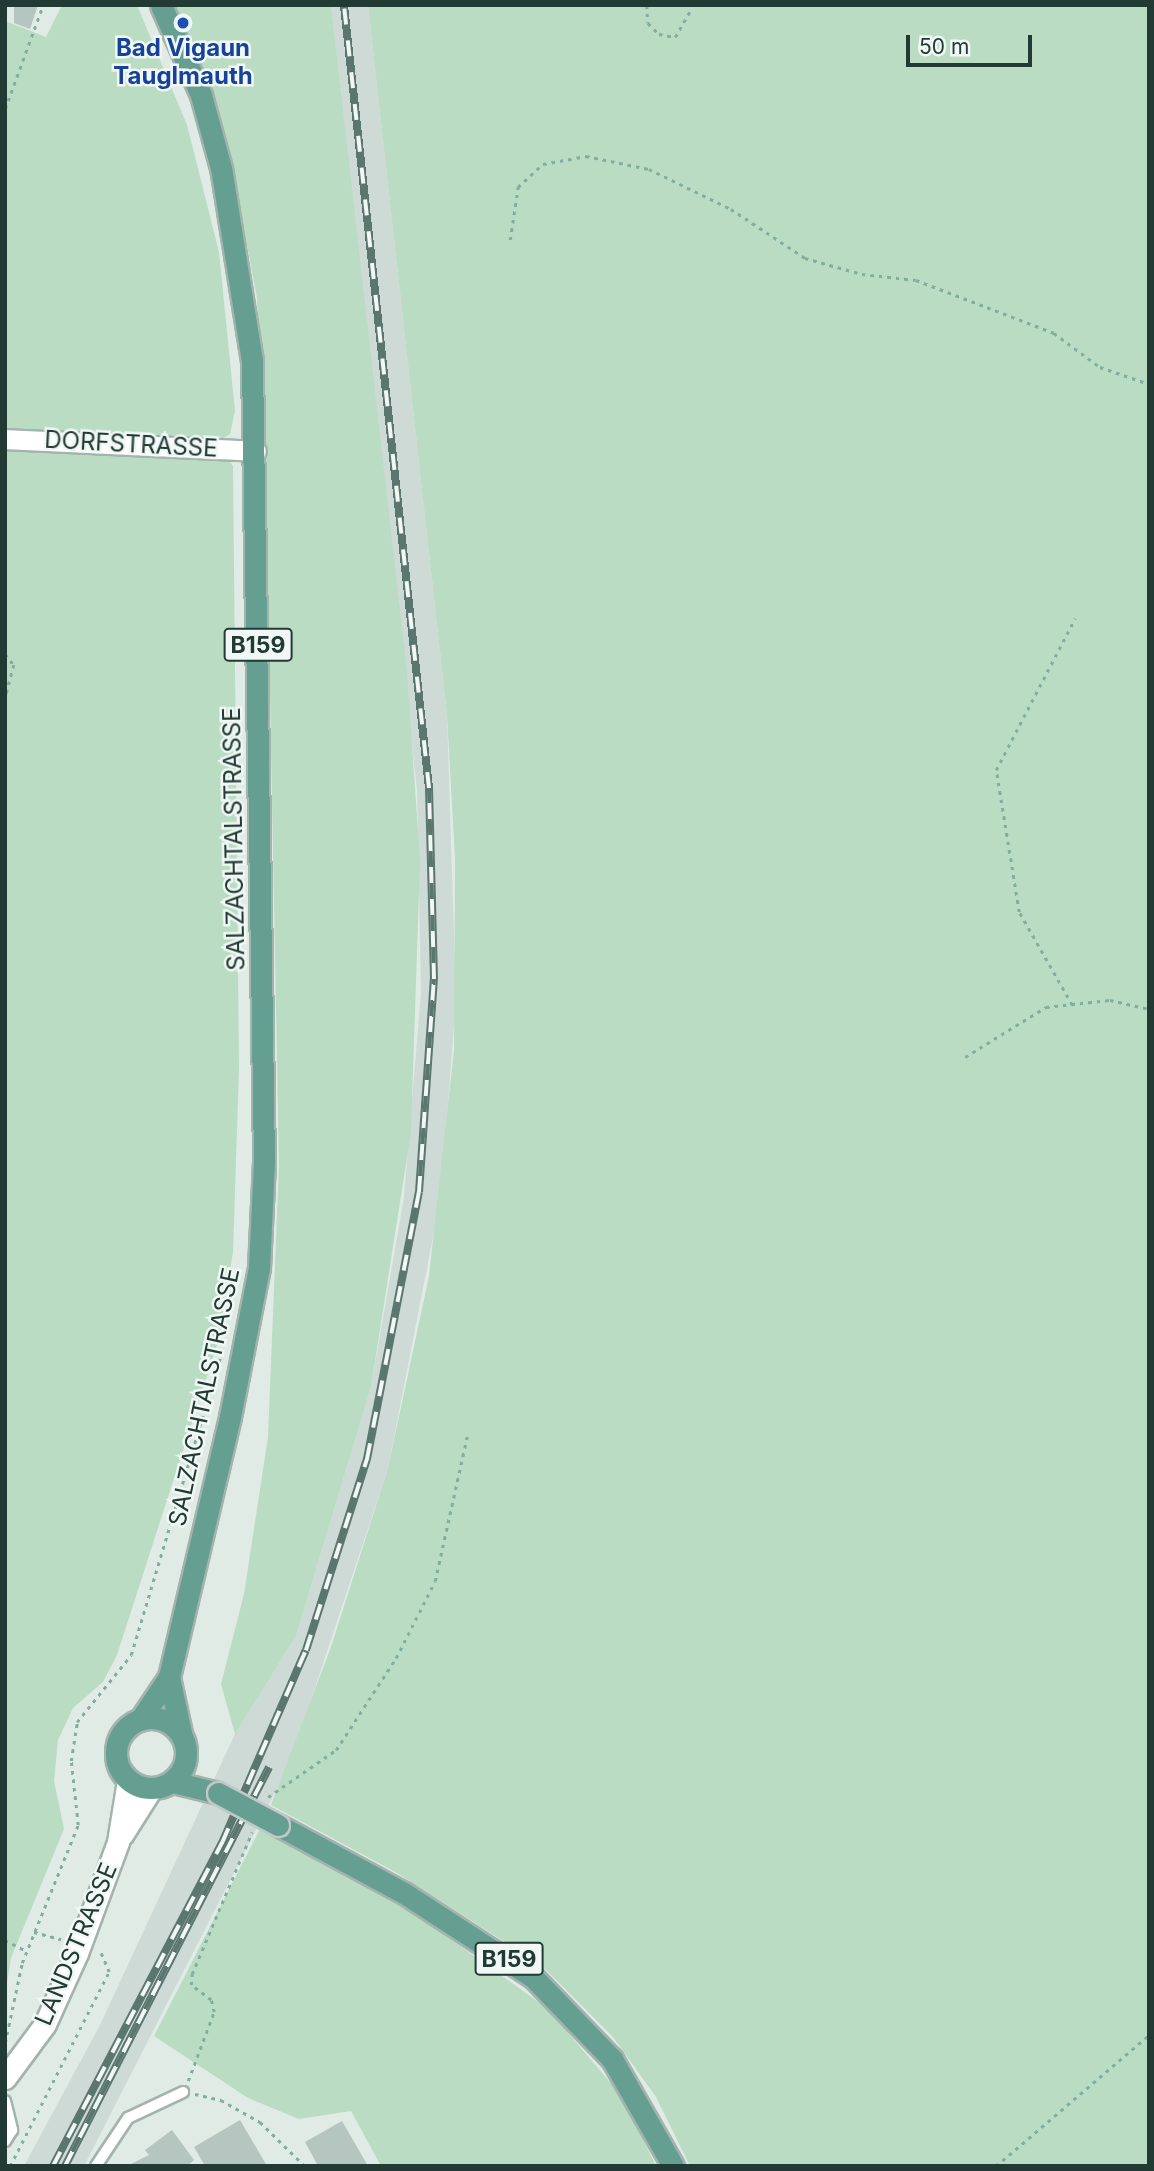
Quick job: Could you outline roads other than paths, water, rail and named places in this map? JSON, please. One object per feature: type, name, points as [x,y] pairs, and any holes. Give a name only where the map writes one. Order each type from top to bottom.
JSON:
[{"type":"main road","name":"SALZACHTALSTRASSE","points":[[128,1780],[117,1746],[140,1720],[169,1677],[230,1417],[262,1237],[256,451],[244,280],[221,168],[201,95],[161,5]]},
{"type":"main road","name":"SALZACHTALSTRASSE","points":[[169,1677],[186,1761]]},
{"type":"main road","points":[[140,1720],[163,1720],[181,1733]]},
{"type":"main road","points":[[173,1782],[186,1761]]},
{"type":"main road","name":"B159","points":[[186,1761],[218,1793]]},
{"type":"main road","points":[[128,1780],[151,1788]]},
{"type":"main road","name":"B159","points":[[151,1788],[173,1782],[218,1793],[404,1893],[533,1977],[612,2059],[673,2166]]},
{"type":"street","name":"DORFSTRASSE","points":[[5,439],[256,451]]},
{"type":"street","name":"LANDSTRASSE","points":[[118,1842],[128,1780]]},
{"type":"street","name":"LANDSTRASSE","points":[[5,2078],[58,1998],[118,1842],[151,1788]]},
{"type":"lane","points":[[96,2166],[128,2118],[183,2092]]},
{"type":"lane","points":[[5,2101],[12,2130],[5,2141]]},
{"type":"railway","points":[[53,2166],[222,1843],[306,1650],[367,1459],[419,1192],[434,979],[429,788],[344,5]]},
{"type":"railway","points":[[65,2166],[269,1767]]},
{"type":"place","name":"Bad Vigaun Tauglmauth","points":[[183,23]]}]
